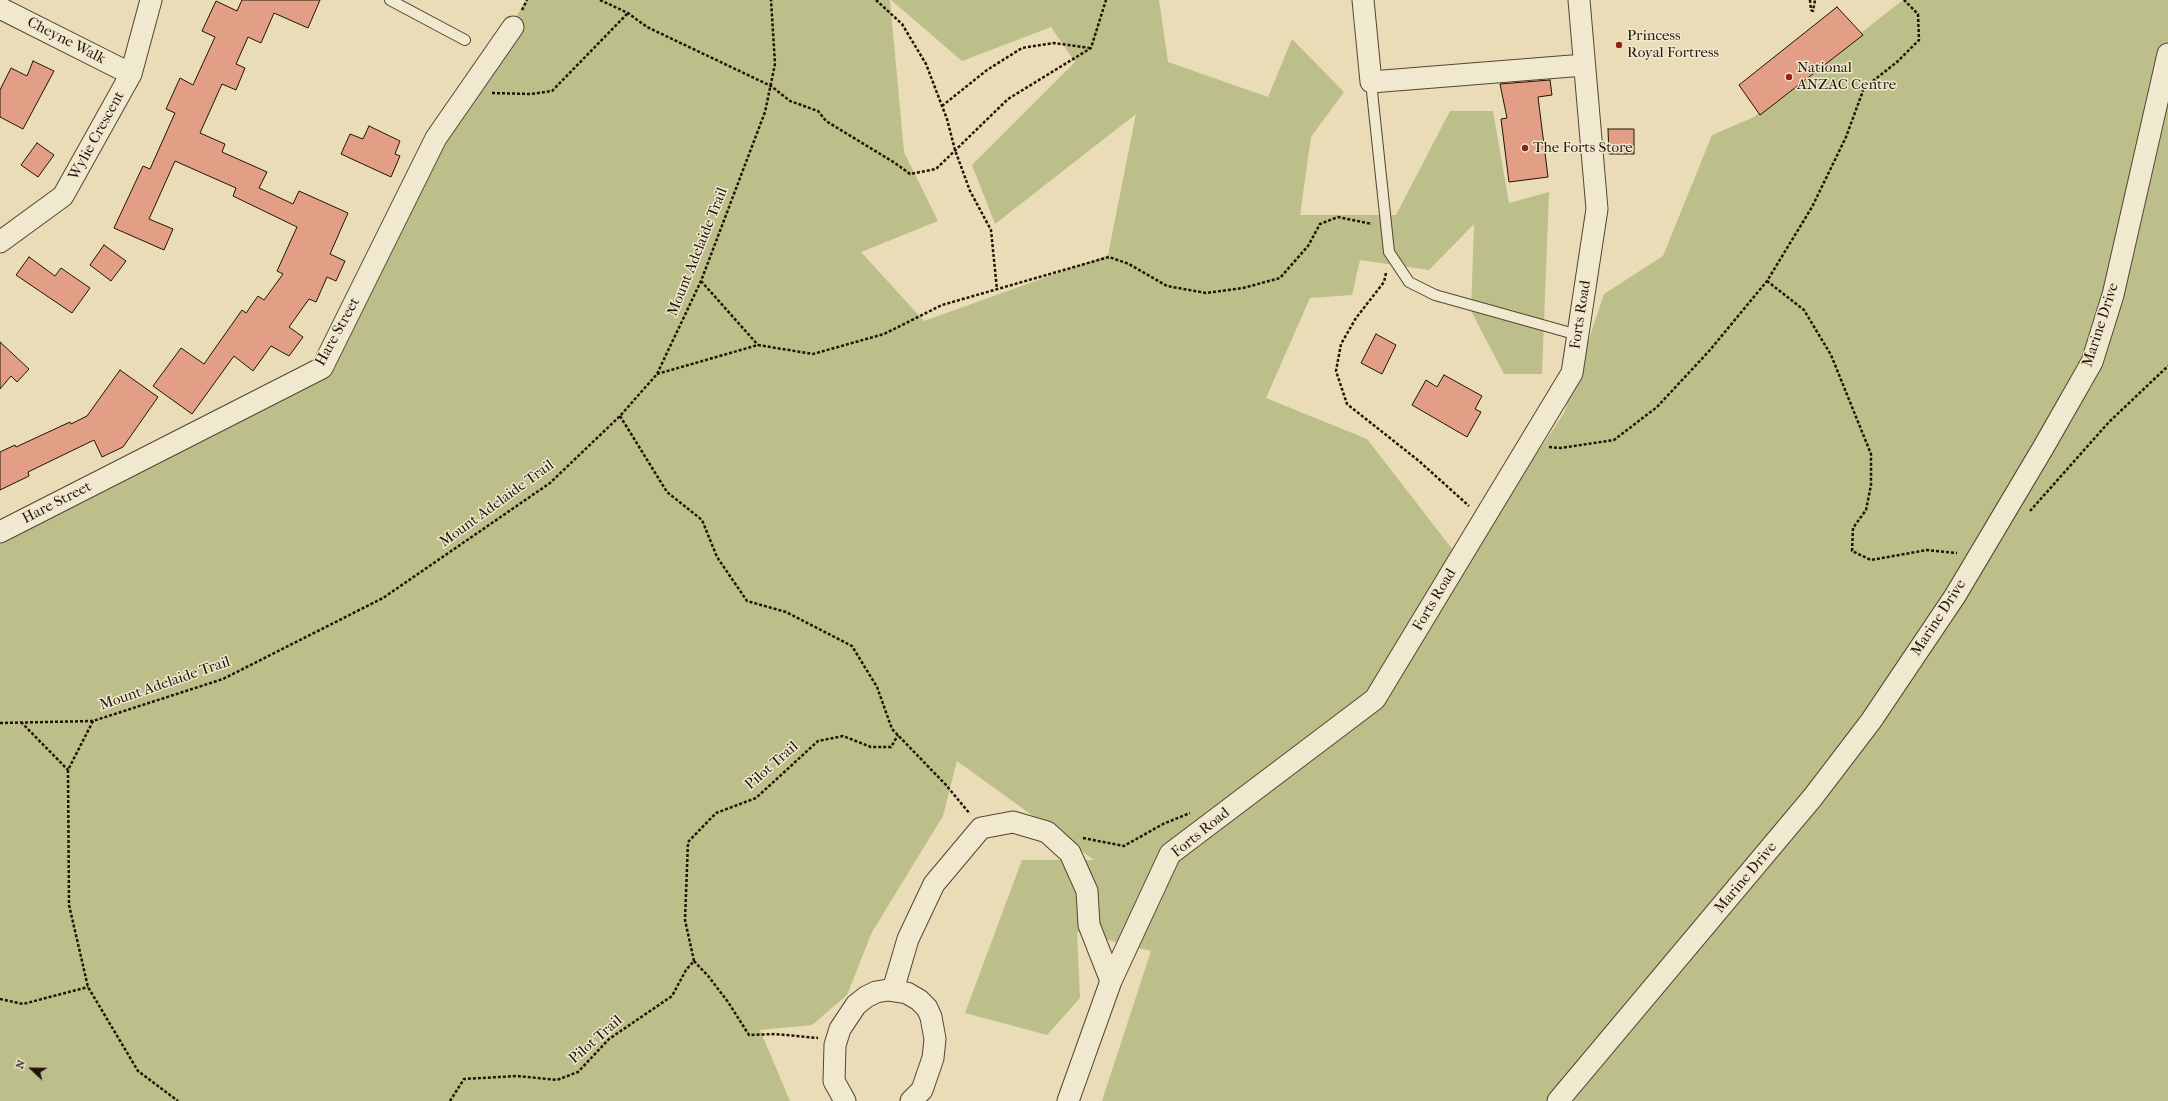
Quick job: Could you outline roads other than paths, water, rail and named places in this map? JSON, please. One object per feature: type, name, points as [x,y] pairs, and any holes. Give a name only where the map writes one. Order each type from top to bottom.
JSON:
[{"type":"street","name":"Wylie Crescent","points":[[0,242],[63,196],[131,74],[151,0]]},
{"type":"street","points":[[1363,0],[1372,82],[1584,66]]},
{"type":"street","name":"Forts Road","points":[[1068,1101],[1111,981],[1170,854],[1375,699],[1572,373],[1597,209],[1579,0]]},
{"type":"street","name":"Cheyne Walk","points":[[0,8],[131,74]]},
{"type":"street","name":"Hare Street","points":[[0,532],[322,368],[436,138],[513,27]]},
{"type":"street","name":"Marine Drive","points":[[1558,1101],[1813,797],[1871,721],[1955,596],[1979,557],[2092,362],[2113,295],[2168,54]]},
{"type":"street","points":[[893,990],[908,939],[934,884],[982,828],[1013,822],[1047,832],[1070,853],[1087,892],[1089,925],[1102,963],[1111,981]]},
{"type":"street","points":[[845,1101],[834,1081],[833,1066],[836,1039],[840,1029],[856,1005],[866,997],[876,992],[893,990],[907,993],[919,1000],[929,1012],[933,1028],[933,1058],[929,1073],[922,1090],[911,1101]]},
{"type":"lane","points":[[390,0],[465,40]]},
{"type":"lane","points":[[1372,82],[1390,252],[1409,282],[1435,295],[1578,335]]},
{"type":"place","name":"Princess Royal Fortress","points":[[1619,45]]},
{"type":"place","name":"National ANZAC Centre","points":[[1789,77]]},
{"type":"place","name":"The Forts Store","points":[[1525,148]]}]
